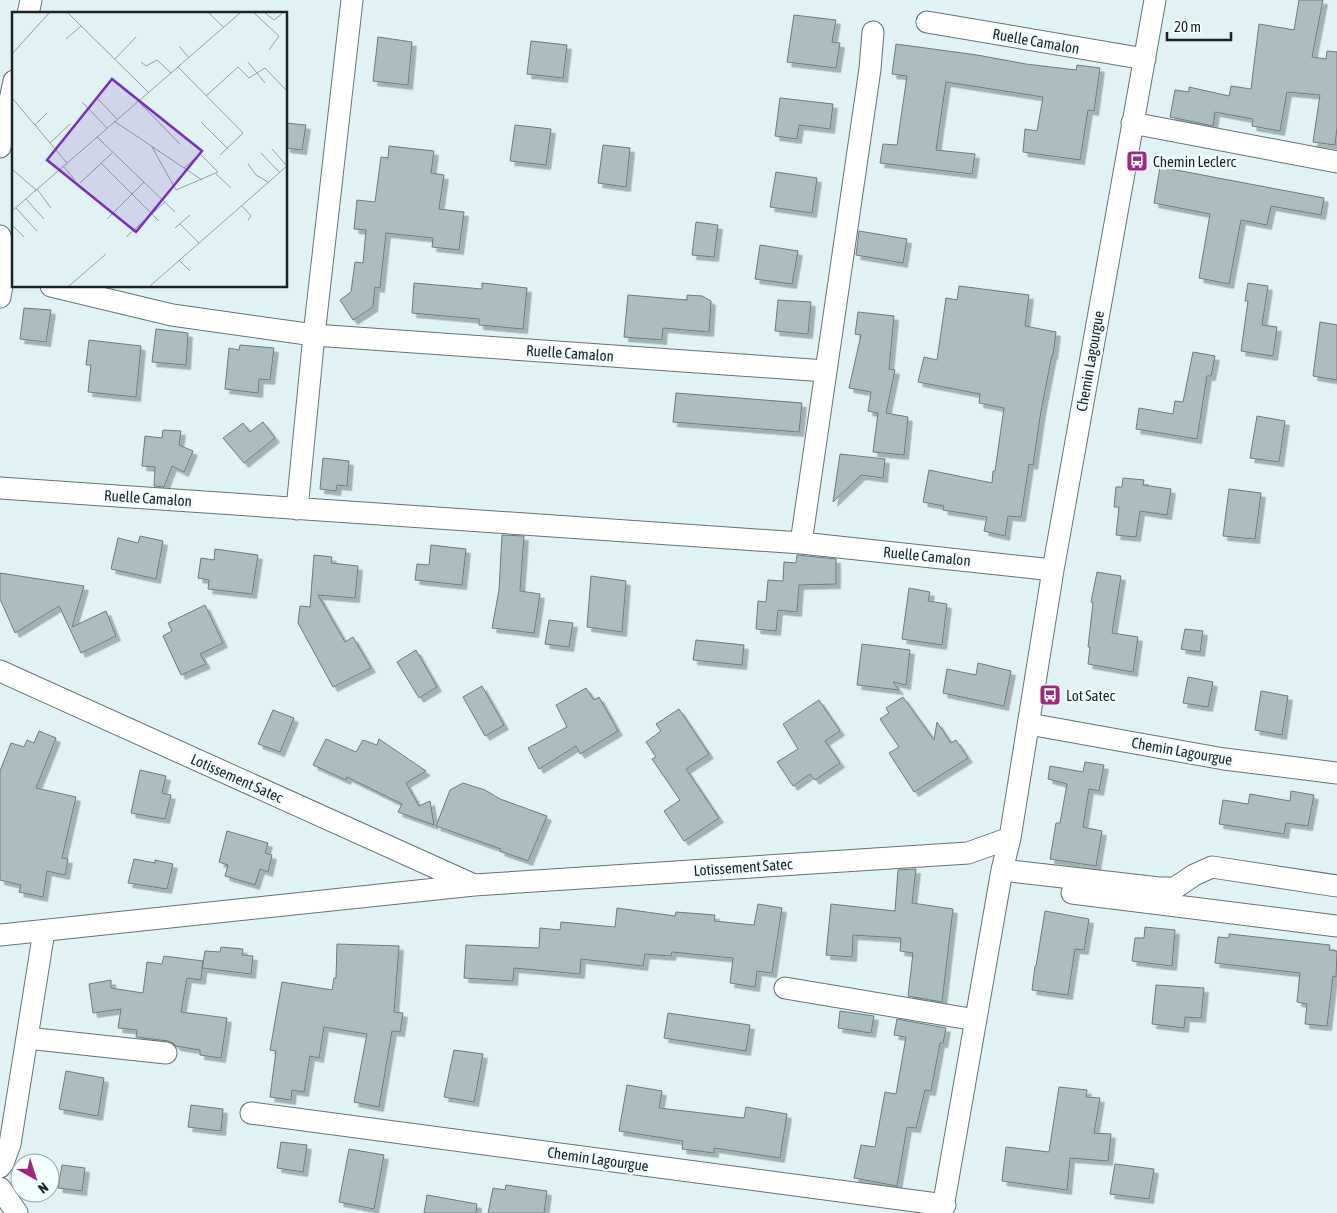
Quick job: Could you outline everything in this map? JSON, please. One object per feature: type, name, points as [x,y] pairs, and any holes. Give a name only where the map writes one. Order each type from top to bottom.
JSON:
[{"type":"street","points":[[296,509],[352,0]]},
{"type":"street","name":"Chemin Lagourgue","points":[[251,1113],[943,1209],[1001,877],[1010,838],[1053,570],[1155,0]]},
{"type":"street","name":"Ruelle Camalon","points":[[927,22],[1145,59]]},
{"type":"street","points":[[801,543],[870,69],[872,32]]},
{"type":"street","points":[[0,147],[12,90]]},
{"type":"street","points":[[1132,124],[1337,162]]},
{"type":"street","points":[[0,236],[4,249],[6,276],[0,298]]},
{"type":"street","name":"Ruelle Camalon","points":[[59,288],[172,315],[314,334],[826,371]]},
{"type":"street","name":"Ruelle Camalon","points":[[0,488],[801,543],[1053,570]]},
{"type":"street","name":"Lotissement Satec","points":[[0,671],[474,885]]},
{"type":"street","name":"Chemin Lagourgue","points":[[1029,724],[1224,759],[1337,773]]},
{"type":"street","name":"Lotissement Satec","points":[[0,935],[474,885],[968,853],[1010,838]]},
{"type":"street","points":[[1001,877],[1175,888],[1194,875],[1212,868],[1337,886]]},
{"type":"street","points":[[1001,877],[1337,926]]},
{"type":"street","points":[[0,1167],[10,1144],[44,931]]},
{"type":"street","points":[[785,988],[976,1020]]},
{"type":"street","points":[[27,1038],[166,1054]]},
{"type":"street","points":[[0,1188],[18,1213]]},
{"type":"building","points":[[1299,0],[1323,0],[1312,57],[1326,59],[1327,51],[1337,52],[1337,128],[1335,145],[1313,142],[1320,95],[1287,92],[1280,131],[1252,126],[1253,119],[1215,112],[1213,126],[1170,117],[1175,90],[1189,92],[1189,87],[1229,96],[1231,86],[1251,89],[1259,24],[1294,30]]},
{"type":"building","points":[[794,15],[836,20],[832,42],[840,43],[836,68],[787,62]]},
{"type":"building","points":[[378,37],[412,42],[408,85],[373,81]]},
{"type":"building","points":[[531,41],[567,45],[563,78],[527,74]]},
{"type":"building","points":[[896,44],[1076,70],[1077,65],[1100,68],[1094,111],[1088,110],[1080,160],[1023,152],[1025,129],[1037,131],[1043,97],[946,82],[936,150],[975,154],[972,174],[880,163],[883,144],[897,145],[907,76],[892,74]]},
{"type":"building","points":[[780,98],[833,104],[830,129],[799,125],[797,139],[775,136]]},
{"type":"building","points":[[288,123],[306,125],[302,150],[288,148]]},
{"type":"building","points":[[515,125],[551,129],[546,165],[510,161]]},
{"type":"building","points":[[603,145],[630,148],[626,187],[598,183]]},
{"type":"building","points":[[389,146],[434,151],[431,173],[444,175],[439,209],[464,212],[459,250],[432,247],[433,238],[386,233],[380,288],[375,287],[373,307],[353,320],[340,300],[351,292],[355,262],[363,263],[366,230],[354,229],[357,200],[375,202],[381,157],[388,158]]},
{"type":"building","points":[[1160,167],[1324,198],[1321,215],[1271,206],[1267,225],[1241,220],[1229,284],[1199,278],[1210,214],[1154,203]]},
{"type":"building","points":[[776,172],[817,178],[812,213],[770,207]]},
{"type":"building","points":[[696,222],[718,225],[714,257],[692,255]]},
{"type":"building","points":[[859,231],[907,239],[903,263],[856,255]]},
{"type":"building","points":[[760,245],[798,251],[792,284],[755,279]]},
{"type":"building","points":[[414,283],[482,289],[482,283],[527,288],[523,329],[479,325],[479,319],[412,313]]},
{"type":"building","points":[[1248,283],[1268,286],[1262,325],[1277,327],[1273,356],[1241,351],[1248,301],[1245,301]]},
{"type":"building","points":[[959,286],[1029,295],[1025,326],[1056,332],[1033,465],[1029,464],[1021,517],[1008,516],[1005,536],[984,531],[987,517],[943,510],[944,506],[923,502],[929,470],[992,483],[993,471],[995,471],[1004,408],[979,403],[980,394],[918,382],[924,357],[937,360],[946,298],[957,300]]},
{"type":"building","points":[[628,295],[687,300],[687,295],[702,296],[711,301],[709,332],[663,328],[662,340],[624,337]]},
{"type":"building","points":[[778,300],[811,302],[808,334],[775,331]]},
{"type":"building","points":[[24,308],[51,310],[46,342],[20,339]]},
{"type":"building","points":[[858,312],[894,316],[889,369],[895,370],[886,413],[908,417],[904,455],[873,452],[878,413],[868,411],[871,392],[849,388],[861,335],[855,334]]},
{"type":"building","points":[[1320,322],[1337,325],[1337,380],[1313,376]]},
{"type":"building","points":[[156,329],[188,333],[186,365],[152,362]]},
{"type":"building","points":[[89,340],[141,346],[136,397],[88,392],[91,365],[86,365]]},
{"type":"building","points":[[240,345],[274,348],[270,380],[259,379],[258,393],[225,389],[229,348],[239,350]]},
{"type":"building","points":[[1193,352],[1215,356],[1211,376],[1207,376],[1197,439],[1136,429],[1139,408],[1173,414],[1175,401],[1183,402]]},
{"type":"building","points":[[676,393],[802,403],[799,432],[673,422]]},
{"type":"building","points":[[1257,416],[1285,421],[1279,462],[1250,458]]},
{"type":"building","points":[[263,422],[275,438],[244,463],[223,438],[243,423],[250,432]]},
{"type":"building","points":[[163,430],[181,431],[179,445],[193,451],[184,472],[172,466],[164,487],[154,486],[155,467],[142,466],[145,436],[162,438]]},
{"type":"building","points":[[840,454],[885,459],[883,478],[861,475],[833,502]]},
{"type":"building","points":[[323,458],[349,461],[347,486],[337,485],[336,491],[320,489]]},
{"type":"building","points":[[1123,478],[1144,480],[1143,485],[1171,489],[1167,515],[1140,511],[1136,537],[1116,535],[1119,507],[1114,507],[1116,487],[1122,487]]},
{"type":"building","points":[[1229,489],[1261,493],[1255,539],[1223,536]]},
{"type":"building","points":[[502,535],[524,536],[520,591],[540,594],[534,633],[492,628],[499,590]]},
{"type":"building","points":[[140,536],[163,541],[156,579],[111,569],[118,538],[138,543]]},
{"type":"building","points":[[431,545],[466,549],[462,585],[415,580],[417,564],[429,565]]},
{"type":"building","points":[[215,549],[258,555],[252,594],[208,589],[209,580],[198,578],[201,558],[214,560]]},
{"type":"building","points":[[314,555],[332,557],[331,563],[358,566],[355,598],[318,595],[345,642],[353,637],[371,668],[333,687],[298,623],[300,606],[310,607]]},
{"type":"building","points":[[797,555],[836,559],[836,584],[799,585],[797,612],[778,610],[776,631],[756,629],[758,601],[766,602],[768,580],[783,581],[784,562],[796,563]]},
{"type":"building","points":[[1097,572],[1121,576],[1112,633],[1138,637],[1133,672],[1088,664],[1093,603],[1091,602]]},
{"type":"building","points":[[0,573],[84,586],[72,627],[106,611],[116,636],[81,653],[59,606],[15,633],[0,599]]},
{"type":"building","points":[[591,576],[626,581],[622,632],[587,627]]},
{"type":"building","points":[[909,588],[930,592],[928,601],[947,604],[942,645],[902,639]]},
{"type":"building","points":[[205,605],[223,643],[200,654],[206,664],[181,675],[163,636],[172,631],[168,623]]},
{"type":"building","points":[[549,620],[573,623],[569,647],[545,644]]},
{"type":"building","points":[[1185,629],[1203,631],[1200,652],[1181,649]]},
{"type":"building","points":[[696,640],[744,645],[742,665],[693,660]]},
{"type":"building","points":[[862,644],[910,650],[906,685],[893,682],[899,690],[857,685]]},
{"type":"building","points":[[416,650],[437,687],[419,698],[397,662]]},
{"type":"building","points":[[978,663],[1011,671],[1004,706],[943,693],[947,669],[976,675]]},
{"type":"building","points":[[1188,677],[1213,682],[1208,707],[1183,703]]},
{"type":"building","points":[[482,686],[504,725],[485,736],[463,697]]},
{"type":"building","points":[[586,688],[594,700],[599,697],[618,731],[580,754],[576,746],[539,769],[528,748],[567,727],[556,705]]},
{"type":"building","points":[[1261,691],[1288,696],[1282,735],[1255,730]]},
{"type":"building","points":[[903,697],[934,740],[937,722],[951,743],[956,740],[968,758],[914,792],[889,753],[899,747],[880,719],[889,713],[886,708]]},
{"type":"building","points":[[819,700],[840,731],[825,741],[840,763],[815,780],[810,774],[793,786],[777,762],[798,749],[783,724]]},
{"type":"building","points":[[679,709],[709,754],[686,769],[719,818],[684,841],[664,811],[680,800],[652,759],[656,757],[646,742],[661,731],[656,724]]},
{"type":"building","points":[[273,710],[294,718],[280,752],[258,744]]},
{"type":"building","points":[[39,731],[56,738],[36,788],[76,797],[62,858],[68,859],[65,875],[47,871],[43,897],[19,892],[21,885],[0,880],[0,771],[11,743],[24,747],[27,740],[34,743]]},
{"type":"building","points":[[326,739],[356,752],[363,740],[377,745],[379,739],[426,771],[406,783],[419,806],[430,801],[434,825],[398,812],[402,804],[347,777],[346,780],[313,765]]},
{"type":"building","points":[[1085,762],[1104,765],[1099,791],[1089,789],[1083,827],[1102,831],[1096,866],[1050,859],[1056,823],[1060,823],[1067,784],[1048,779],[1050,766],[1083,772]]},
{"type":"building","points":[[140,770],[166,776],[162,793],[171,795],[165,819],[131,813]]},
{"type":"building","points":[[463,783],[485,790],[500,799],[547,816],[528,861],[500,851],[501,849],[436,826],[450,790]]},
{"type":"building","points":[[1291,791],[1314,795],[1308,826],[1286,823],[1284,834],[1219,824],[1223,800],[1248,804],[1250,794],[1290,801]]},
{"type":"building","points":[[227,831],[268,843],[265,853],[272,855],[268,872],[260,869],[255,885],[225,876],[228,865],[219,862]]},
{"type":"building","points":[[134,859],[155,863],[155,860],[173,864],[167,889],[128,883]]},
{"type":"building","points":[[916,869],[912,903],[953,909],[942,1002],[908,996],[913,953],[900,951],[901,938],[853,935],[852,957],[826,955],[831,904],[895,911],[898,870]]},
{"type":"building","points":[[758,904],[782,908],[772,973],[757,971],[755,987],[730,983],[733,958],[672,952],[671,956],[645,954],[643,966],[581,959],[580,974],[514,968],[513,981],[464,978],[466,945],[539,948],[540,928],[560,930],[561,922],[615,927],[617,908],[675,916],[676,912],[715,915],[714,921],[754,925]]},
{"type":"building","points":[[1045,911],[1089,919],[1084,950],[1075,949],[1068,995],[1032,990]]},
{"type":"building","points":[[1145,927],[1175,930],[1172,966],[1132,961],[1135,938],[1144,938]]},
{"type":"building","points":[[1229,934],[1330,945],[1329,950],[1337,951],[1336,977],[1333,976],[1327,1026],[1305,1024],[1307,1004],[1297,1002],[1300,973],[1215,963],[1218,937],[1229,938]]},
{"type":"building","points":[[337,944],[399,946],[394,1012],[403,1013],[400,1032],[392,1031],[379,1107],[354,1102],[367,1034],[324,1027],[319,1058],[310,1056],[304,1092],[292,1090],[291,1100],[270,1097],[276,1051],[270,1050],[282,982],[332,990],[334,978],[336,978]]},
{"type":"building","points":[[221,947],[243,949],[242,955],[253,956],[251,974],[202,968],[205,951],[220,952]]},
{"type":"building","points":[[164,956],[203,961],[201,980],[187,978],[181,1012],[227,1018],[221,1058],[200,1055],[200,1050],[176,1046],[168,1041],[136,1037],[137,1030],[118,1028],[121,1009],[93,1013],[89,984],[111,980],[111,988],[143,993],[147,962],[162,964]]},
{"type":"building","points":[[1156,985],[1204,988],[1201,1018],[1185,1017],[1184,1028],[1152,1024]]},
{"type":"building","points":[[840,1011],[874,1016],[871,1033],[838,1028]]},
{"type":"building","points":[[668,1013],[750,1025],[746,1051],[664,1038]]},
{"type":"building","points":[[897,1019],[946,1028],[943,1043],[940,1043],[931,1091],[925,1090],[916,1128],[907,1127],[897,1186],[854,1178],[861,1145],[875,1147],[885,1092],[896,1094],[906,1037],[894,1035]]},
{"type":"building","points":[[454,1050],[483,1054],[474,1102],[444,1097]]},
{"type":"building","points":[[66,1071],[104,1078],[98,1116],[59,1109]]},
{"type":"building","points":[[627,1085],[662,1091],[659,1108],[744,1118],[746,1107],[787,1114],[780,1158],[714,1148],[714,1153],[682,1149],[683,1141],[619,1131]]},
{"type":"building","points":[[1059,1087],[1087,1090],[1086,1097],[1100,1098],[1094,1133],[1111,1134],[1108,1161],[1070,1158],[1067,1190],[1002,1181],[1006,1147],[1049,1152]]},
{"type":"building","points":[[191,1105],[223,1109],[221,1131],[188,1127]]},
{"type":"building","points":[[281,1142],[307,1145],[303,1172],[277,1168]]},
{"type":"building","points":[[349,1149],[384,1155],[374,1209],[339,1202]]},
{"type":"building","points":[[1115,1164],[1154,1169],[1149,1199],[1110,1194]]},
{"type":"building","points":[[62,1165],[85,1168],[82,1191],[60,1188]]},
{"type":"building","points":[[506,1185],[547,1191],[544,1213],[488,1213],[493,1188],[505,1190]]},
{"type":"building","points":[[427,1195],[477,1204],[476,1213],[424,1213]]},
{"type":"place","name":"Chemin Leclerc","points":[[1137,161]]},
{"type":"place","name":"Lot Satec","points":[[1050,695]]}]
